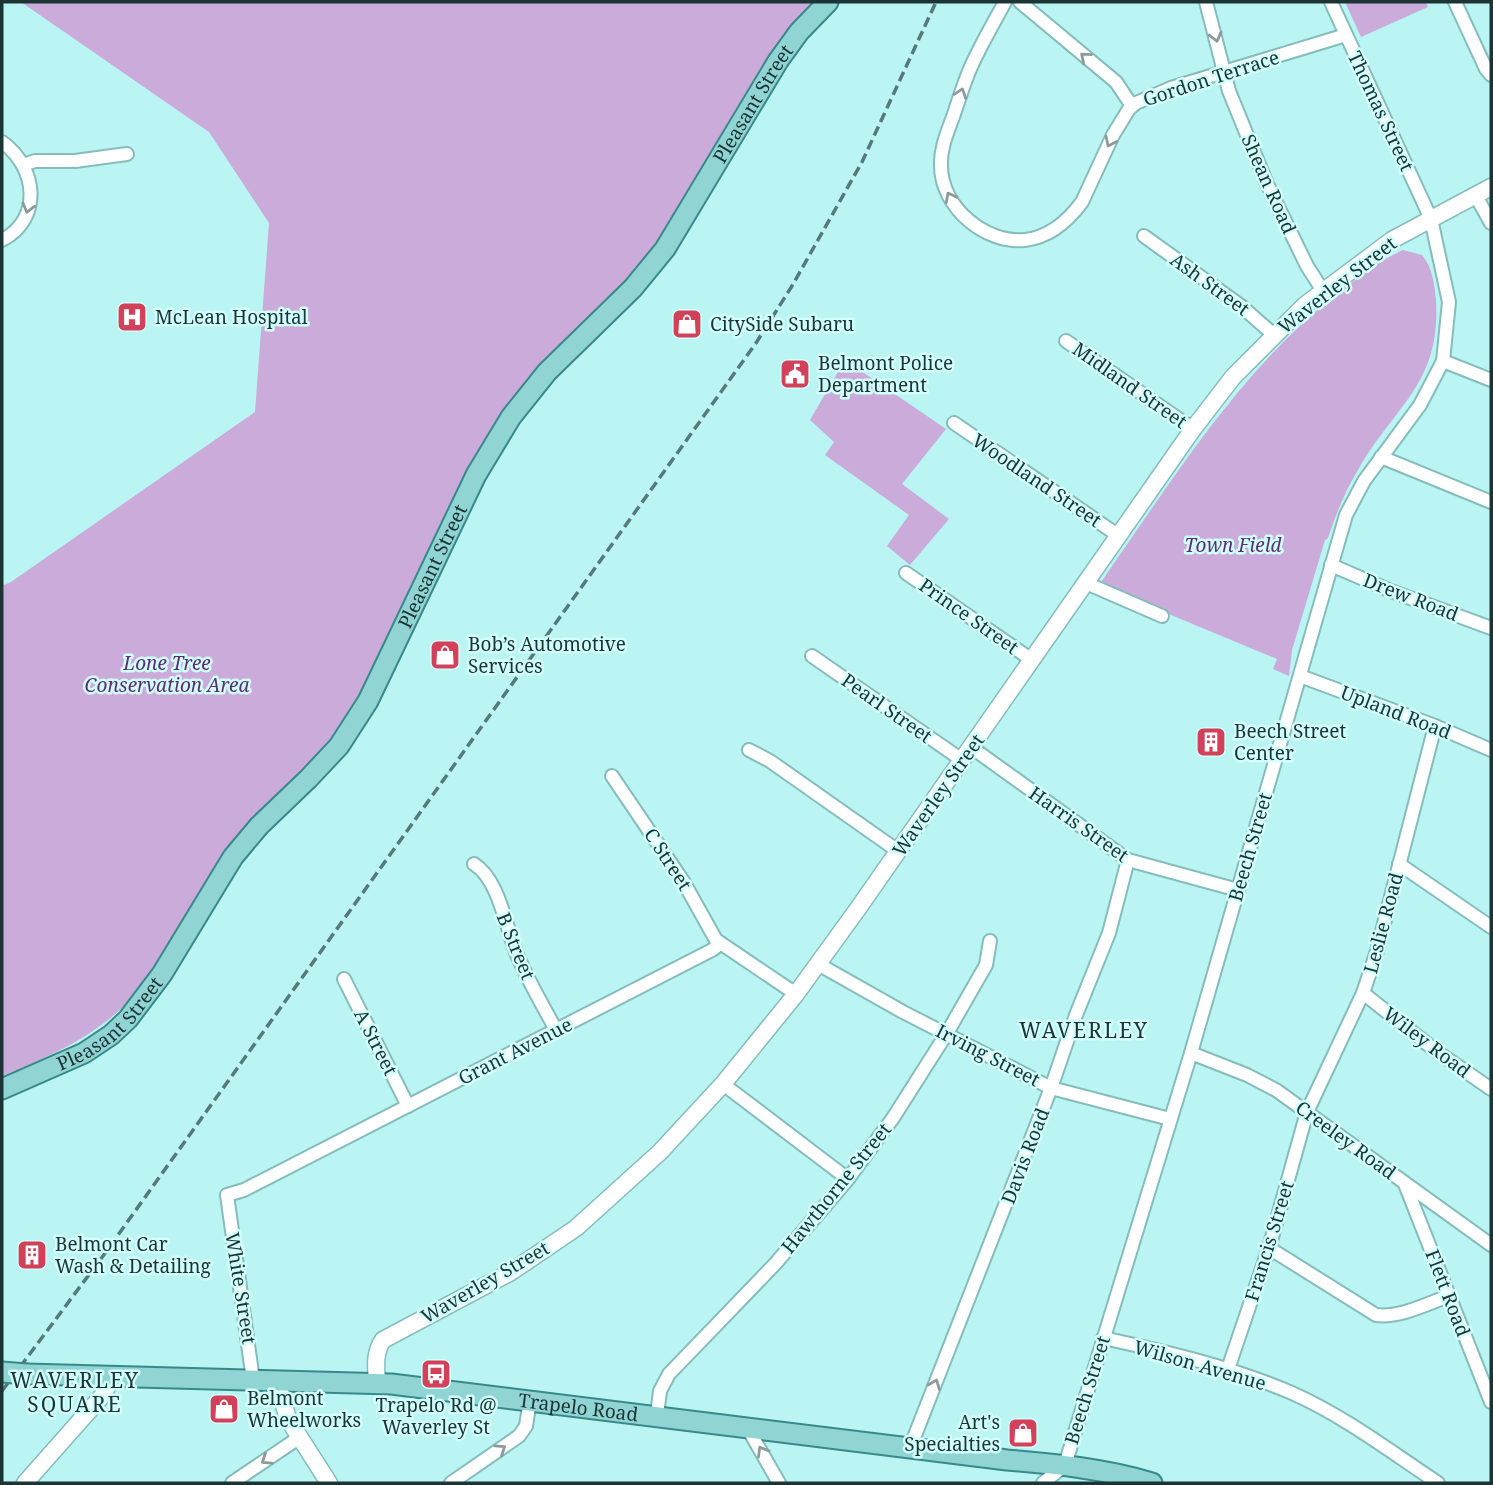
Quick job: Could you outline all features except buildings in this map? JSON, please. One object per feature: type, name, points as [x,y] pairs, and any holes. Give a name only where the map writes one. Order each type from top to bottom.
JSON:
[{"type":"main road","name":"Pleasant Street","points":[[2,1088],[84,1053],[128,1019],[162,974],[233,856],[339,746],[368,701],[476,475],[511,417],[547,372],[633,288],[666,249],[778,61],[799,32],[828,2]]},
{"type":"main road","name":"Trapelo Road","points":[[2,1372],[377,1383],[1089,1468],[1152,1483]]},
{"type":"street","name":"Gordon Terrace","points":[[1005,2],[970,68],[944,142],[941,173],[959,212],[973,224],[993,234],[1015,240],[1037,237],[1055,229],[1074,213],[1082,202],[1119,124],[1132,106],[1171,88],[1346,35]]},
{"type":"street","points":[[1020,2],[1116,82],[1132,106]]},
{"type":"street","name":"Shean Road","points":[[1206,2],[1229,91],[1267,184],[1307,266],[1323,290]]},
{"type":"street","name":"Thomas Street","points":[[1331,2],[1431,219]]},
{"type":"street","points":[[1455,2],[1491,75]]},
{"type":"street","points":[[2,142],[23,165],[31,189],[28,212],[22,225],[2,240]]},
{"type":"street","points":[[23,165],[35,161],[75,161],[127,154]]},
{"type":"street","name":"Waverley Street","points":[[377,1383],[376,1356],[383,1340],[511,1272],[576,1228],[660,1152],[723,1084],[796,995],[1193,429],[1233,377],[1273,334],[1323,290],[1391,240],[1491,187]]},
{"type":"street","points":[[1476,196],[1491,223]]},
{"type":"street","name":"Beech Street","points":[[1043,1483],[1065,1465],[1191,1053],[1346,515],[1364,481],[1420,405],[1443,361],[1449,302],[1431,219]]},
{"type":"street","name":"Ash Street","points":[[1144,236],[1249,312],[1273,334]]},
{"type":"street","name":"Midland Street","points":[[1066,341],[1193,429]]},
{"type":"street","points":[[1443,361],[1491,380]]},
{"type":"street","name":"Woodland Street","points":[[954,423],[1119,536]]},
{"type":"street","points":[[1381,457],[1491,502]]},
{"type":"street","name":"Drew Road","points":[[1331,565],[1391,591],[1491,628]]},
{"type":"street","name":"Prince Street","points":[[906,573],[1032,660]]},
{"type":"street","points":[[1086,583],[1162,616]]},
{"type":"street","name":"Pearl Street","points":[[812,656],[967,754]]},
{"type":"street","name":"Upland Road","points":[[1300,676],[1435,726],[1491,750]]},
{"type":"street","name":"Leslie Road","points":[[1307,1112],[1363,993],[1388,915],[1435,726]]},
{"type":"street","points":[[749,750],[770,761],[898,851]]},
{"type":"street","name":"Harris Street","points":[[967,754],[1128,860],[1238,890]]},
{"type":"street","name":"C Street","points":[[612,776],[674,867],[720,944]]},
{"type":"street","name":"Davis Road","points":[[910,1448],[1109,933],[1128,860]]},
{"type":"street","name":"B Street","points":[[474,863],[484,871],[493,888],[517,955],[556,1030]]},
{"type":"street","points":[[1399,864],[1491,927]]},
{"type":"street","name":"Hawthorne Street","points":[[657,1415],[660,1391],[669,1374],[791,1245],[848,1179],[893,1118],[986,965],[990,941]]},
{"type":"street","points":[[720,944],[796,995]]},
{"type":"street","name":"Grant Avenue","points":[[227,1195],[244,1190],[720,944]]},
{"type":"street","name":"Irving Street","points":[[817,964],[903,1013],[1051,1088],[1170,1119]]},
{"type":"street","name":"A Street","points":[[344,979],[408,1106]]},
{"type":"street","name":"Wiley Road","points":[[1363,993],[1436,1051],[1491,1090]]},
{"type":"street","name":"Creeley Road","points":[[1191,1053],[1247,1075],[1276,1090],[1491,1245]]},
{"type":"street","points":[[723,1084],[848,1179]]},
{"type":"street","name":"Francis Street","points":[[1228,1369],[1269,1248],[1307,1112]]},
{"type":"street","name":"Flett Road","points":[[1405,1183],[1491,1402]]},
{"type":"street","name":"White Street","points":[[227,1195],[253,1380]]},
{"type":"street","points":[[1269,1248],[1376,1315],[1405,1312],[1449,1296]]},
{"type":"street","name":"Wilson Avenue","points":[[1103,1338],[1228,1369],[1294,1394],[1359,1430],[1438,1483]]},
{"type":"street","points":[[25,1483],[103,1395],[112,1377]]},
{"type":"street","points":[[278,1381],[285,1414],[329,1483]]},
{"type":"street","points":[[450,1483],[519,1436],[526,1426],[530,1400]]},
{"type":"street","points":[[747,1427],[774,1481]]},
{"type":"street","points":[[232,1483],[300,1437]]},
{"type":"green space","name":"Lone Tree Conservation Area","points":[[21,2],[815,2],[691,185],[672,223],[636,274],[550,358],[361,697],[332,742],[220,860],[157,968],[121,1009],[79,1040],[2,1076],[2,586],[255,412],[269,223],[209,132]]},
{"type":"green space","points":[[1345,2],[1426,2],[1428,7],[1361,37]]},
{"type":"green space","name":"Town Field","points":[[1403,250],[1422,255],[1432,276],[1436,300],[1436,329],[1431,353],[1413,392],[1372,447],[1341,503],[1325,540],[1292,650],[1289,676],[1273,669],[1277,659],[1099,585],[1178,470],[1265,361],[1333,297],[1375,266]]},
{"type":"green space","points":[[845,360],[946,429],[902,484],[949,519],[910,565],[887,546],[909,515],[825,455],[834,442],[810,420]]},
{"type":"railway","points":[[2,1391],[103,1256],[756,343],[792,286],[862,162],[936,2]]},
{"type":"place","name":"McLean Hospital","points":[[132,317]]},
{"type":"place","name":"CitySide Subaru","points":[[687,324]]},
{"type":"place","name":"Belmont Police Department","points":[[795,374]]},
{"type":"place","name":"Bob’s Automotive Services","points":[[445,655]]},
{"type":"place","name":"Beech Street Center","points":[[1211,742]]},
{"type":"place","name":"Belmont Car Wash & Detailing","points":[[32,1255]]},
{"type":"place","name":"Trapelo Rd @ Waverley St","points":[[436,1374]]},
{"type":"place","name":"Belmont Wheelworks","points":[[224,1409]]},
{"type":"place","name":"Art's Specialties","points":[[1023,1433]]},
{"type":"district","name":"WAVERLEY","points":[[1084,1030]]},
{"type":"district","name":"WAVERLEY SQUARE","points":[[75,1392]]}]
